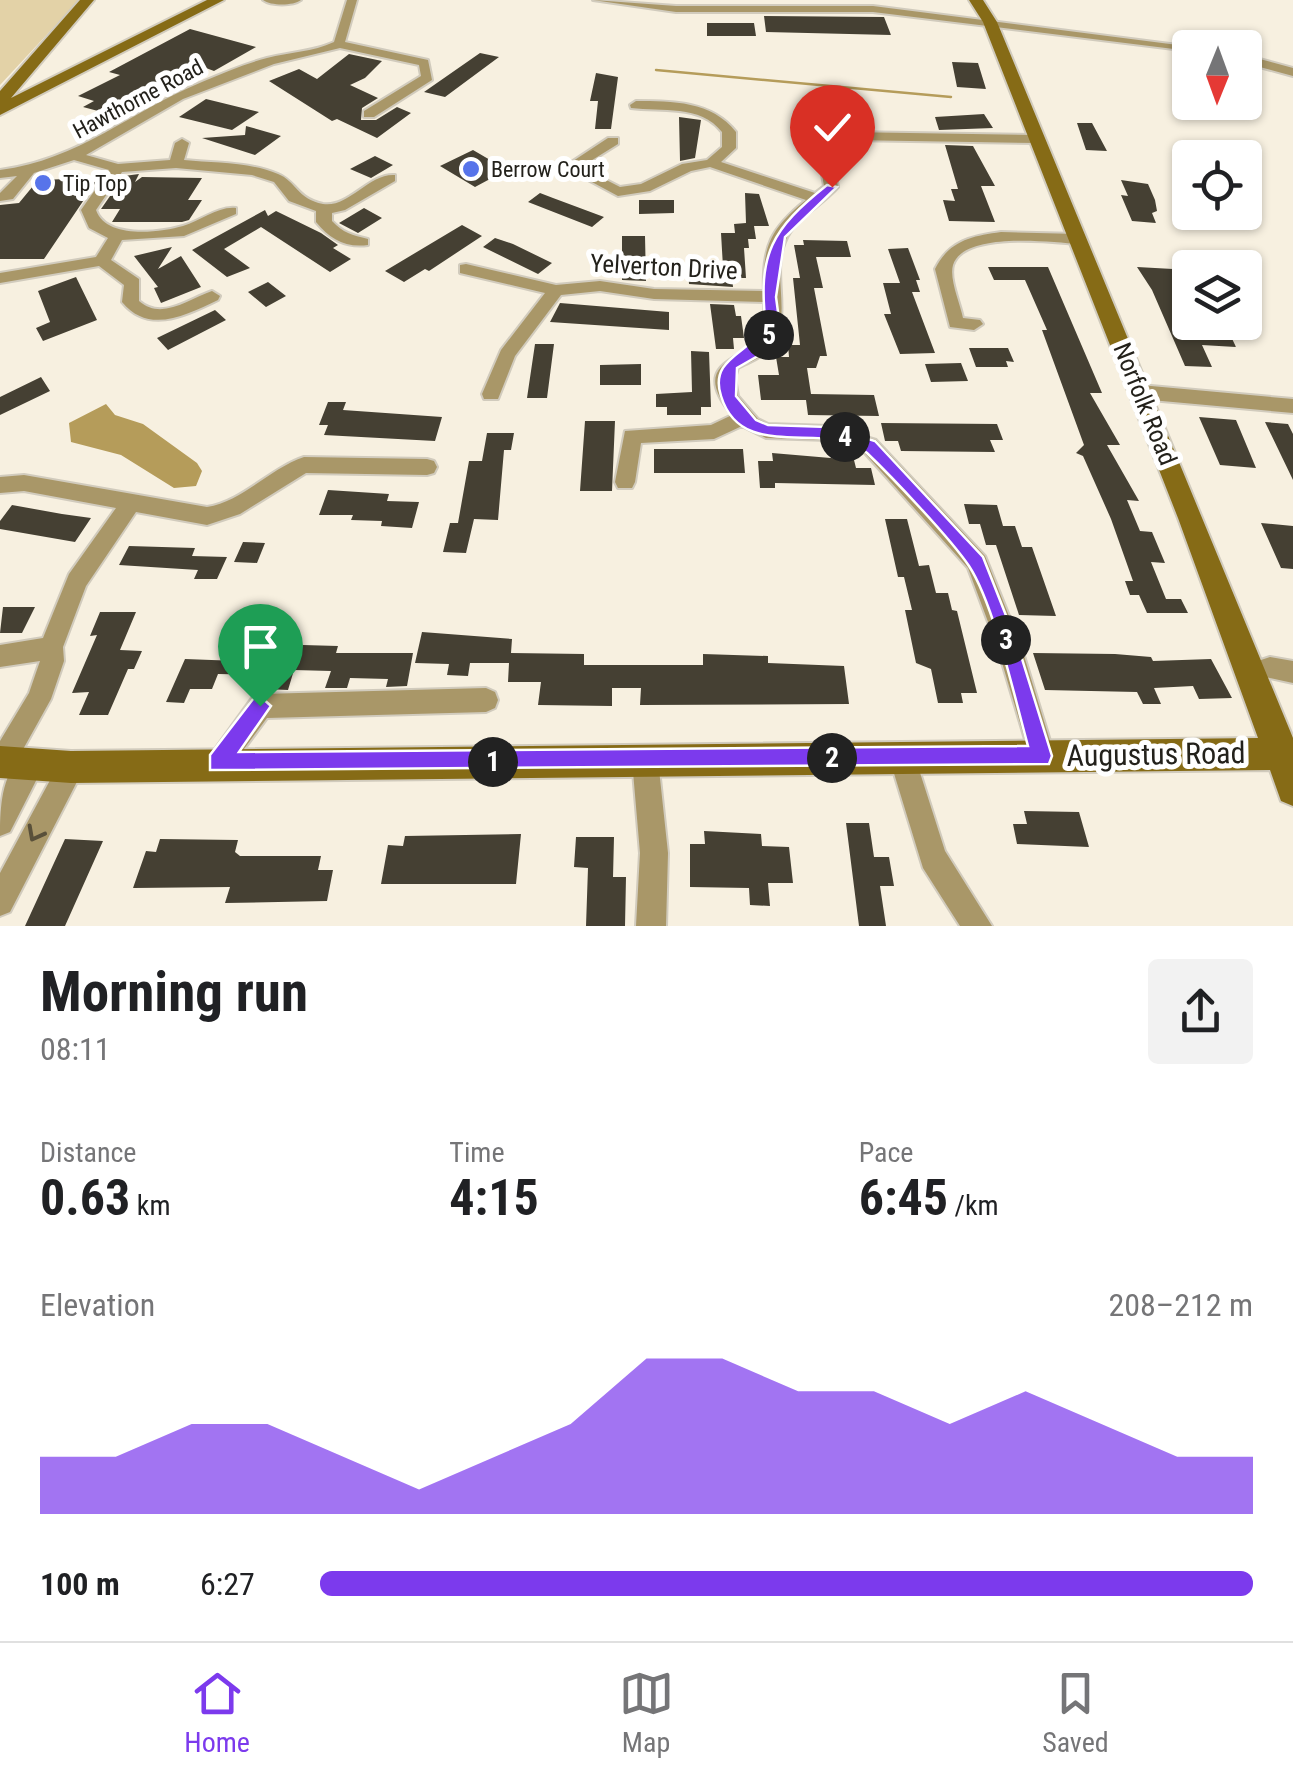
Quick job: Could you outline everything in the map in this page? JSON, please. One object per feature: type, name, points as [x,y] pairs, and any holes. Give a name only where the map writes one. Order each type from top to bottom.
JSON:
[{"type":"main road","points":[[0,101],[86,0]]},
{"type":"main road","points":[[0,110],[217,0]]},
{"type":"main road","name":"Norfolk Road","points":[[976,0],[990,22],[1140,392],[1285,753],[1293,789]]},
{"type":"main road","name":"Augustus Road","points":[[11,763],[71,767],[218,762],[1285,753]]},
{"type":"street","points":[[268,0],[296,0]]},
{"type":"street","points":[[352,0],[339,44],[424,63],[428,78],[369,114]]},
{"type":"street","points":[[598,0],[676,9],[873,9],[1172,45]]},
{"type":"street","name":"Hawthorne Road","points":[[0,174],[28,172],[79,157],[203,86],[239,76],[268,62],[326,52],[339,44]]},
{"type":"street","points":[[1262,64],[1293,72]]},
{"type":"street","points":[[636,105],[684,108],[716,117],[729,132],[729,148],[711,163]]},
{"type":"street","points":[[1038,139],[834,140],[824,146],[832,187],[779,237],[770,297],[773,327],[768,337],[730,365],[726,378],[728,398],[744,417],[766,431],[829,433],[869,446],[977,563],[1042,756]]},
{"type":"street","points":[[613,141],[571,168],[618,192],[645,188],[688,167],[711,163],[818,199]]},
{"type":"street","points":[[176,164],[182,143]]},
{"type":"street","points":[[79,157],[118,168],[176,164],[254,171],[278,178],[294,198],[324,208],[340,206],[390,178]]},
{"type":"street","points":[[118,168],[88,210],[91,222],[102,232],[117,236],[184,232],[231,211]]},
{"type":"street","points":[[0,196],[8,196],[28,172]]},
{"type":"street","points":[[324,208],[324,222],[343,241],[362,242]]},
{"type":"street","points":[[102,261],[117,236]]},
{"type":"street","points":[[974,324],[956,324],[943,269],[944,262],[962,244],[1020,237],[1078,240]]},
{"type":"street","points":[[0,278],[102,261],[132,283],[130,302],[152,316],[172,315],[212,296]]},
{"type":"street","name":"Yelverton Drive","points":[[465,270],[556,290],[600,286],[654,294],[770,297]]},
{"type":"street","name":"Yelverton Drive","points":[[491,394],[507,354],[556,290]]},
{"type":"street","points":[[1140,392],[1293,406]]},
{"type":"street","points":[[625,482],[632,436],[714,432],[744,417]]},
{"type":"street","points":[[0,486],[24,483],[130,504],[224,515],[285,472],[304,465],[427,468]]},
{"type":"street","points":[[0,822],[11,763],[52,661],[51,646],[78,581],[130,504]]},
{"type":"street","points":[[0,656],[51,646]]},
{"type":"street","points":[[218,762],[260,706],[486,700]]},
{"type":"street","points":[[902,757],[933,858],[977,926]]},
{"type":"street","points":[[646,760],[654,853],[651,926]]},
{"type":"street","points":[[0,902],[71,767]]},
{"type":"shaded area","points":[[0,0],[79,0],[0,85]]},
{"type":"shaded area","points":[[106,404],[115,415],[143,424],[197,463],[202,471],[196,486],[174,488],[121,455],[71,442],[69,423]]},
{"type":"building","points":[[764,16],[884,17],[891,35],[766,32]]},
{"type":"building","points":[[707,23],[754,23],[756,36],[707,36]]},
{"type":"building","points":[[190,29],[256,47],[214,71],[206,68],[180,83],[172,81],[113,115],[83,107],[94,101],[78,96],[120,75],[109,72]]},
{"type":"building","points":[[480,53],[499,57],[445,97],[424,92]]},
{"type":"building","points":[[349,54],[382,61],[365,78],[350,85],[378,98],[362,108],[361,120],[376,120],[397,107],[411,113],[377,138],[337,119],[332,121],[269,81],[299,69],[317,79]]},
{"type":"building","points":[[952,62],[978,63],[986,89],[957,87]]},
{"type":"building","points":[[596,73],[618,77],[611,129],[595,129],[598,101],[590,101]]},
{"type":"building","points":[[206,99],[259,112],[232,130],[179,117]]},
{"type":"building","points":[[984,114],[993,128],[939,130],[935,117]]},
{"type":"building","points":[[679,117],[701,120],[695,158],[680,161]]},
{"type":"building","points":[[1077,123],[1092,123],[1107,151],[1086,150]]},
{"type":"building","points":[[246,126],[281,136],[255,155],[202,138],[245,135]]},
{"type":"building","points":[[945,145],[973,146],[995,186],[981,186],[995,222],[949,221],[943,200],[955,201],[951,189],[958,189]]},
{"type":"building","name":"Berrow Court","points":[[473,150],[503,172],[475,187],[440,166]]},
{"type":"building","points":[[375,156],[393,165],[371,178],[350,169]]},
{"type":"building","points":[[139,174],[135,182],[142,177],[202,178],[188,200],[202,200],[189,220],[182,222],[112,222],[120,209],[101,209],[124,176]]},
{"type":"building","points":[[67,179],[65,182],[96,182],[44,259],[0,259],[0,205],[19,203],[38,180]]},
{"type":"building","points":[[1121,180],[1148,184],[1155,200],[1157,211],[1152,213],[1156,223],[1132,221],[1121,195],[1128,196]]},
{"type":"building","points":[[540,193],[604,217],[592,227],[528,202]]},
{"type":"building","points":[[745,193],[759,194],[769,226],[754,226],[756,239],[748,239],[749,248],[744,248],[746,278],[732,278],[733,287],[689,284],[688,267],[723,267],[721,233],[735,233],[734,224],[746,223]]},
{"type":"building","points":[[639,200],[674,200],[674,213],[639,214]]},
{"type":"building","points":[[364,208],[382,218],[358,233],[339,223]]},
{"type":"building","points":[[265,210],[268,216],[276,211],[321,233],[338,245],[333,248],[351,259],[330,272],[261,227],[224,249],[250,268],[227,277],[192,250]]},
{"type":"building","points":[[462,225],[482,236],[429,271],[425,269],[404,282],[385,271]]},
{"type":"building","points":[[622,236],[645,236],[646,281],[622,280]]},
{"type":"building","points":[[495,238],[552,263],[538,274],[483,247]]},
{"type":"building","points":[[803,240],[847,241],[851,257],[816,257],[823,288],[814,288],[827,356],[820,356],[816,368],[807,368],[811,394],[874,395],[879,416],[808,415],[806,400],[761,400],[758,375],[779,375],[776,357],[789,357],[788,345],[800,345],[793,278],[800,278],[794,245],[804,245]]},
{"type":"building","points":[[172,247],[158,269],[181,256],[201,287],[161,303],[154,288],[158,287],[134,256]]},
{"type":"building","points":[[908,248],[920,280],[916,280],[920,292],[912,292],[935,353],[900,354],[884,314],[891,314],[883,283],[900,283],[888,249]]},
{"type":"building","points":[[988,267],[1048,267],[1102,393],[1090,393],[1120,445],[1107,445],[1139,501],[1127,500],[1140,531],[1152,532],[1165,563],[1151,562],[1166,599],[1181,599],[1188,613],[1147,613],[1139,595],[1130,595],[1125,581],[1133,581],[1111,519],[1083,456],[1076,453],[1084,445],[1042,330],[1047,330],[1025,280],[994,280]]},
{"type":"building","points":[[1137,267],[1172,269],[1172,336]]},
{"type":"building","points":[[76,277],[97,320],[43,341],[36,328],[50,322],[38,291]]},
{"type":"building","points":[[268,282],[286,296],[266,307],[248,292]]},
{"type":"building","points":[[560,303],[669,312],[669,330],[550,322]]},
{"type":"building","points":[[710,304],[734,305],[736,316],[741,316],[744,338],[733,338],[734,349],[716,349]]},
{"type":"building","points":[[215,310],[226,320],[168,350],[157,338]]},
{"type":"building","points":[[1174,340],[1233,340],[1236,347],[1202,345],[1212,367],[1185,366]]},
{"type":"building","points":[[535,344],[554,344],[547,398],[527,398]]},
{"type":"building","points":[[969,348],[1008,348],[1014,362],[1006,361],[1008,367],[976,367]]},
{"type":"building","points":[[691,351],[709,352],[711,407],[701,407],[701,415],[667,415],[667,407],[656,407],[656,394],[692,392]]},
{"type":"building","points":[[961,363],[968,381],[931,382],[925,364]]},
{"type":"building","points":[[641,364],[641,385],[600,385],[600,365]]},
{"type":"building","points":[[41,377],[50,391],[0,415],[0,397]]},
{"type":"building","points":[[328,402],[346,402],[343,410],[442,417],[435,441],[324,435],[328,425],[319,425]]},
{"type":"building","points":[[1199,417],[1236,420],[1256,468],[1220,465]]},
{"type":"building","points":[[585,421],[615,421],[612,491],[580,491]]},
{"type":"building","points":[[1265,422],[1288,424],[1293,434],[1293,480]]},
{"type":"building","points":[[881,423],[997,424],[1003,440],[990,440],[995,452],[901,451],[898,441],[885,441]]},
{"type":"building","points":[[487,433],[514,433],[511,450],[504,450],[498,520],[474,519],[466,553],[443,552],[450,523],[458,523],[469,461],[482,461]]},
{"type":"building","points":[[654,449],[743,449],[745,473],[654,473]]},
{"type":"building","points":[[772,453],[854,460],[856,468],[871,468],[875,485],[775,483],[775,488],[760,488],[758,461],[773,461]]},
{"type":"building","points":[[328,490],[389,494],[387,501],[419,502],[412,528],[381,526],[382,521],[351,520],[353,515],[319,515]]},
{"type":"building","points":[[964,504],[997,505],[1003,526],[1015,526],[1022,547],[1032,547],[1056,616],[1019,615],[996,545],[986,545],[980,524],[969,524]]},
{"type":"building","points":[[12,505],[91,518],[75,542],[0,529],[0,521]]},
{"type":"building","points":[[885,519],[907,519],[919,566],[929,565],[936,593],[948,593],[952,610],[957,611],[977,693],[961,693],[963,703],[938,703],[931,669],[916,663],[905,610],[912,610],[904,577],[898,577]]},
{"type":"building","points":[[1261,523],[1293,526],[1293,569],[1281,568]]},
{"type":"building","points":[[243,542],[265,543],[257,563],[234,562]]},
{"type":"building","points":[[129,546],[195,548],[192,556],[227,557],[217,579],[194,579],[198,570],[119,565]]},
{"type":"building","points":[[3,607],[35,607],[22,633],[0,633]]},
{"type":"building","points":[[100,612],[136,612],[120,650],[142,651],[134,669],[128,669],[108,715],[79,715],[89,692],[72,693],[97,635],[90,636]]},
{"type":"building","points":[[422,632],[512,639],[511,653],[584,654],[584,665],[703,665],[703,654],[768,656],[768,663],[844,666],[849,704],[640,705],[641,688],[612,688],[612,706],[538,705],[541,682],[508,682],[509,663],[470,663],[468,676],[447,675],[449,664],[415,663]]},
{"type":"building","points":[[303,645],[338,646],[336,653],[413,653],[407,686],[386,687],[388,679],[350,678],[347,688],[325,688],[331,671],[294,670],[288,690],[266,689],[271,675],[218,674],[212,689],[190,689],[184,703],[166,702],[185,659],[238,661],[242,648],[301,649]]},
{"type":"building","points":[[1033,653],[1115,654],[1151,657],[1153,661],[1211,659],[1232,698],[1199,699],[1193,686],[1154,688],[1161,704],[1143,704],[1137,692],[1045,690]]},
{"type":"building","points":[[1024,811],[1079,812],[1089,847],[1017,844],[1013,824],[1027,824]]},
{"type":"building","points":[[846,823],[869,823],[874,857],[889,857],[894,886],[880,886],[886,926],[859,926]]},
{"type":"building","points":[[704,831],[761,834],[762,846],[789,847],[793,883],[768,883],[770,906],[750,905],[749,888],[690,887],[690,844],[705,844]]},
{"type":"building","points":[[521,834],[516,884],[381,884],[388,845],[403,846],[405,836]]},
{"type":"building","points":[[576,837],[614,837],[613,877],[626,877],[625,926],[586,926],[588,868],[574,867]]},
{"type":"building","points":[[65,839],[103,841],[65,926],[25,926]]},
{"type":"building","points":[[160,839],[238,840],[235,852],[240,856],[321,856],[318,870],[333,870],[327,901],[225,903],[230,887],[133,888],[146,851],[156,852]]},
{"type":"waterway","points":[[656,70],[951,97]]},
{"type":"place","name":"Berrow Court","points":[[471,169]]},
{"type":"place","name":"Tip Top","points":[[43,183]]},
{"type":"route","points":[[260,706],[218,762],[1042,756],[977,563],[921,499],[869,446],[829,433],[766,431],[751,424],[728,398],[726,378],[730,365],[758,349],[773,327],[772,256],[779,237],[796,216],[832,187]]}]
